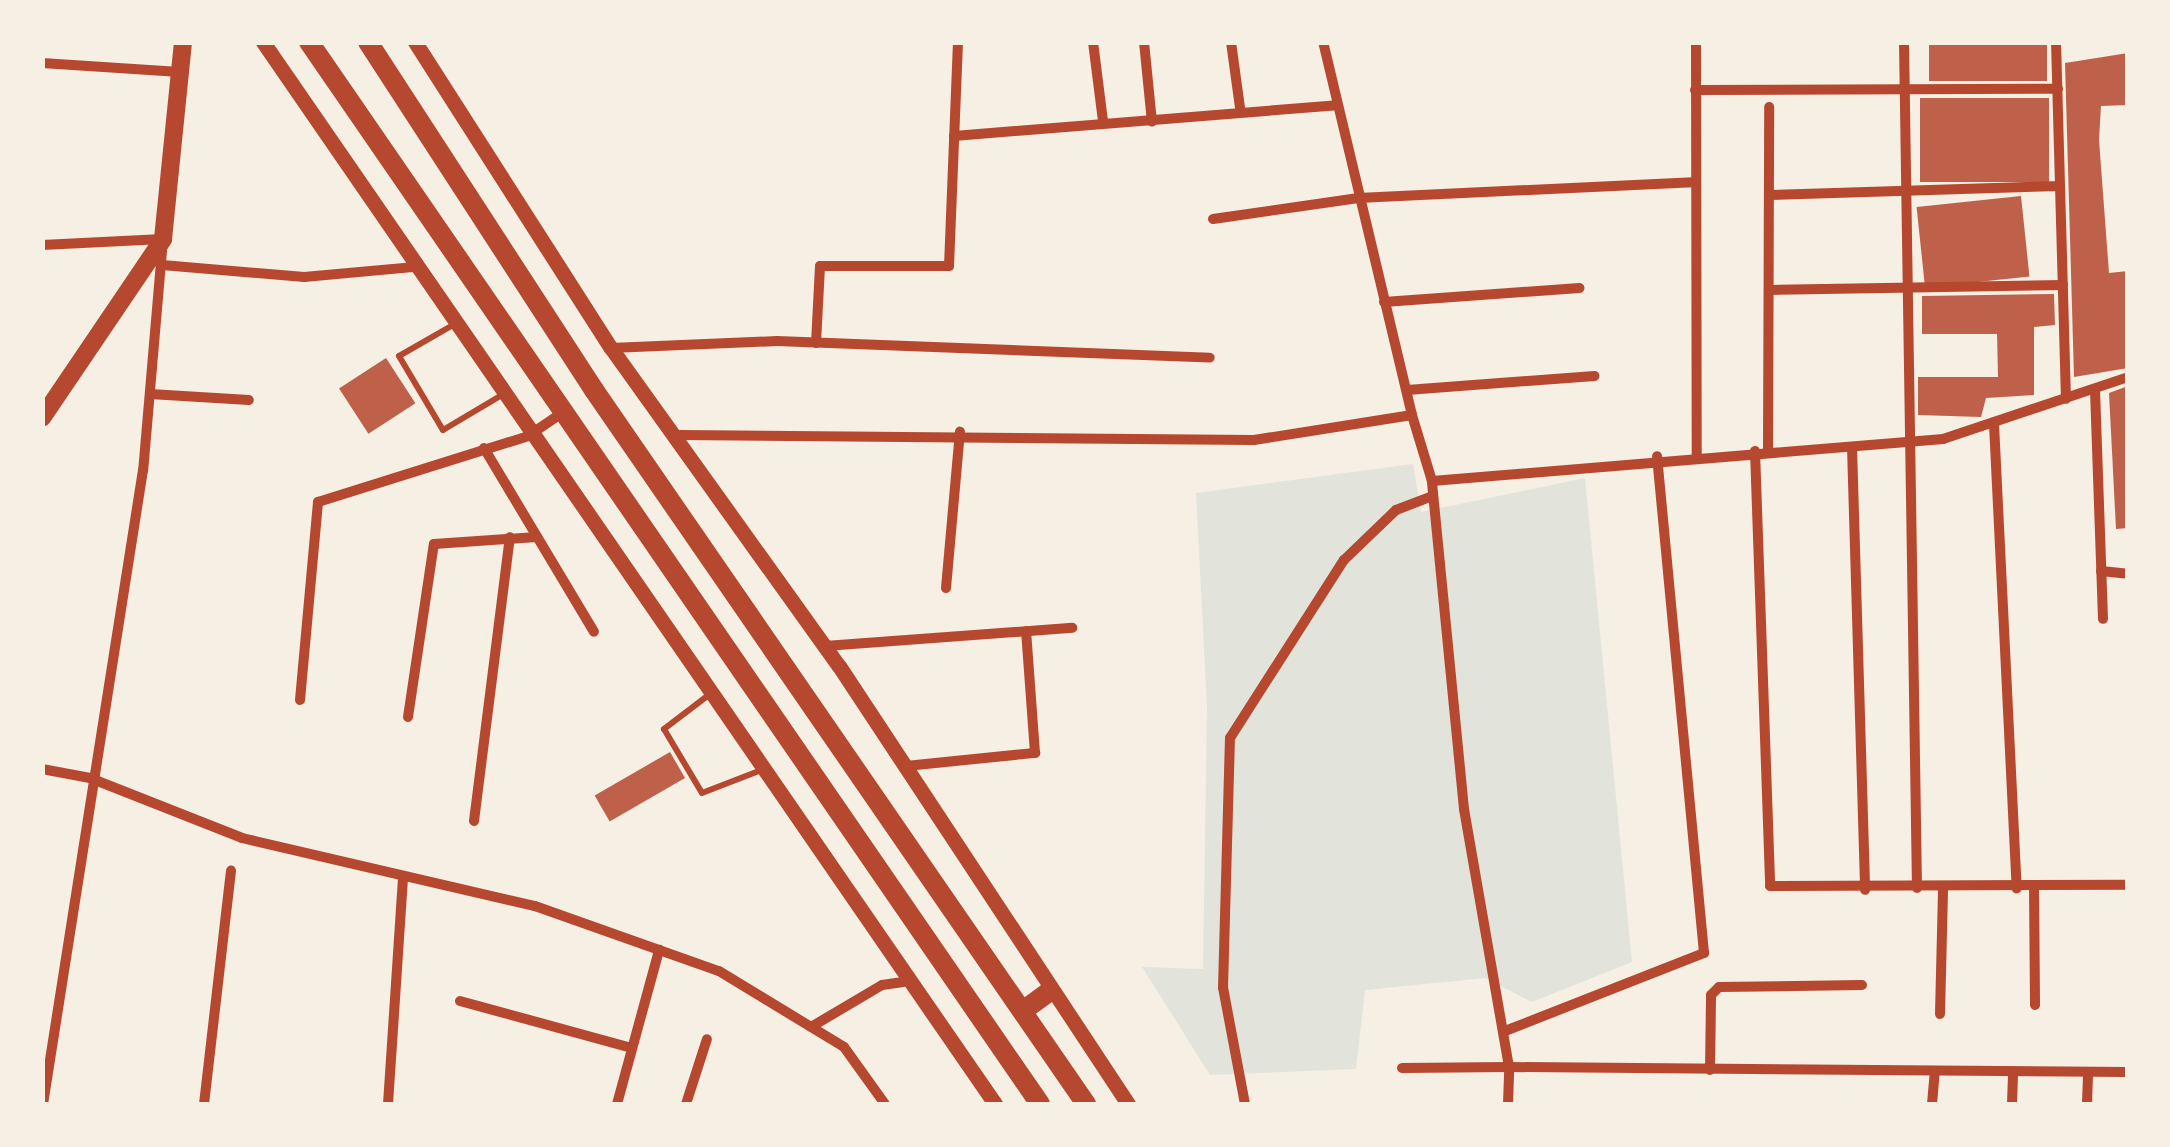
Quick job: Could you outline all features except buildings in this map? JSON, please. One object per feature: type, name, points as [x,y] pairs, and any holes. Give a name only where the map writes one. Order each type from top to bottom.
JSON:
[{"type":"highway","points":[[309,42],[1040,1104]]},
{"type":"highway","points":[[368,42],[594,390],[1086,1104]]},
{"type":"highway","points":[[1024,1010],[1050,991]]},
{"type":"main road","points":[[42,418],[163,238],[183,42]]},
{"type":"street","points":[[263,42],[528,436],[995,1104]]},
{"type":"street","points":[[415,42],[611,348],[680,435],[826,646],[1128,1104]]},
{"type":"street","points":[[816,343],[820,266],[948,266],[958,42]]},
{"type":"street","points":[[1093,42],[1103,121]]},
{"type":"street","points":[[1144,42],[1152,122]]},
{"type":"street","points":[[1231,42],[1240,108]]},
{"type":"street","points":[[1323,42],[1412,416],[1432,481],[1430,497],[1479,928],[1505,1031],[1508,1104]]},
{"type":"street","points":[[1696,42],[1693,182],[1697,454]]},
{"type":"street","points":[[1904,42],[1917,888]]},
{"type":"street","points":[[2056,42],[2066,400]]},
{"type":"street","points":[[42,63],[180,72]]},
{"type":"street","points":[[1695,90],[2058,88]]},
{"type":"street","points":[[954,136],[1103,121],[1152,122],[1240,108],[1337,105]]},
{"type":"street","points":[[1768,450],[1769,107]]},
{"type":"street","points":[[1213,219],[1358,198],[1693,182]]},
{"type":"street","points":[[1770,195],[1906,194],[2060,186]]},
{"type":"street","points":[[42,245],[163,238],[150,394],[43,1104]]},
{"type":"street","points":[[162,265],[304,276],[413,267]]},
{"type":"street","points":[[1770,290],[2062,285]]},
{"type":"street","points":[[1384,302],[1579,288]]},
{"type":"street","points":[[611,348],[816,343],[1210,358]]},
{"type":"street","points":[[1407,390],[1594,376]]},
{"type":"street","points":[[1432,481],[1657,456],[1908,444],[1994,424],[2128,377]]},
{"type":"street","points":[[2095,390],[2103,619]]},
{"type":"street","points":[[150,394],[249,400]]},
{"type":"street","points":[[300,700],[318,502],[528,436],[562,413]]},
{"type":"street","points":[[680,435],[960,432],[1254,440],[1412,416]]},
{"type":"street","points":[[1994,424],[2017,888]]},
{"type":"street","points":[[946,588],[960,432]]},
{"type":"street","points":[[1852,447],[1865,890]]},
{"type":"street","points":[[484,448],[594,632]]},
{"type":"street","points":[[1754,450],[1770,886],[1865,890],[2128,885]]},
{"type":"street","points":[[1505,1031],[1704,954],[1657,456]]},
{"type":"street","points":[[1245,1104],[1224,988],[1230,738],[1344,560],[1396,510],[1430,497]]},
{"type":"street","points":[[474,821],[510,537]]},
{"type":"street","points":[[408,717],[434,544],[537,537]]},
{"type":"street","points":[[2101,571],[2128,574]]},
{"type":"street","points":[[826,646],[1072,628]]},
{"type":"street","points":[[906,766],[1035,753],[1026,632]]},
{"type":"street","points":[[42,769],[90,778],[242,838],[535,906],[719,971],[844,1047],[885,1104]]},
{"type":"street","points":[[204,1104],[231,871]]},
{"type":"street","points":[[388,1104],[403,876]]},
{"type":"street","points":[[1940,1014],[1943,887]]},
{"type":"street","points":[[2034,887],[2034,1005]]},
{"type":"street","points":[[617,1104],[658,950]]},
{"type":"street","points":[[811,1027],[882,985],[912,982]]},
{"type":"street","points":[[1710,1070],[1711,994],[1719,987],[1862,985]]},
{"type":"street","points":[[460,1000],[632,1048]]},
{"type":"street","points":[[686,1104],[706,1039]]},
{"type":"street","points":[[1402,1068],[2128,1072]]},
{"type":"street","points":[[1932,1104],[1934,1071]]},
{"type":"street","points":[[2087,1104],[2088,1072]]},
{"type":"street","points":[[2012,1104],[2014,1073]]},
{"type":"lane","points":[[454,325],[399,356],[442,430],[502,395]]},
{"type":"lane","points":[[710,694],[664,729],[702,793],[759,771]]},
{"type":"shaded area","points":[[1413,464],[1421,512],[1585,478],[1632,962],[1532,1002],[1485,978],[1365,990],[1356,1069],[1210,1075],[1142,967],[1203,969],[1207,707],[1196,493]]}]
